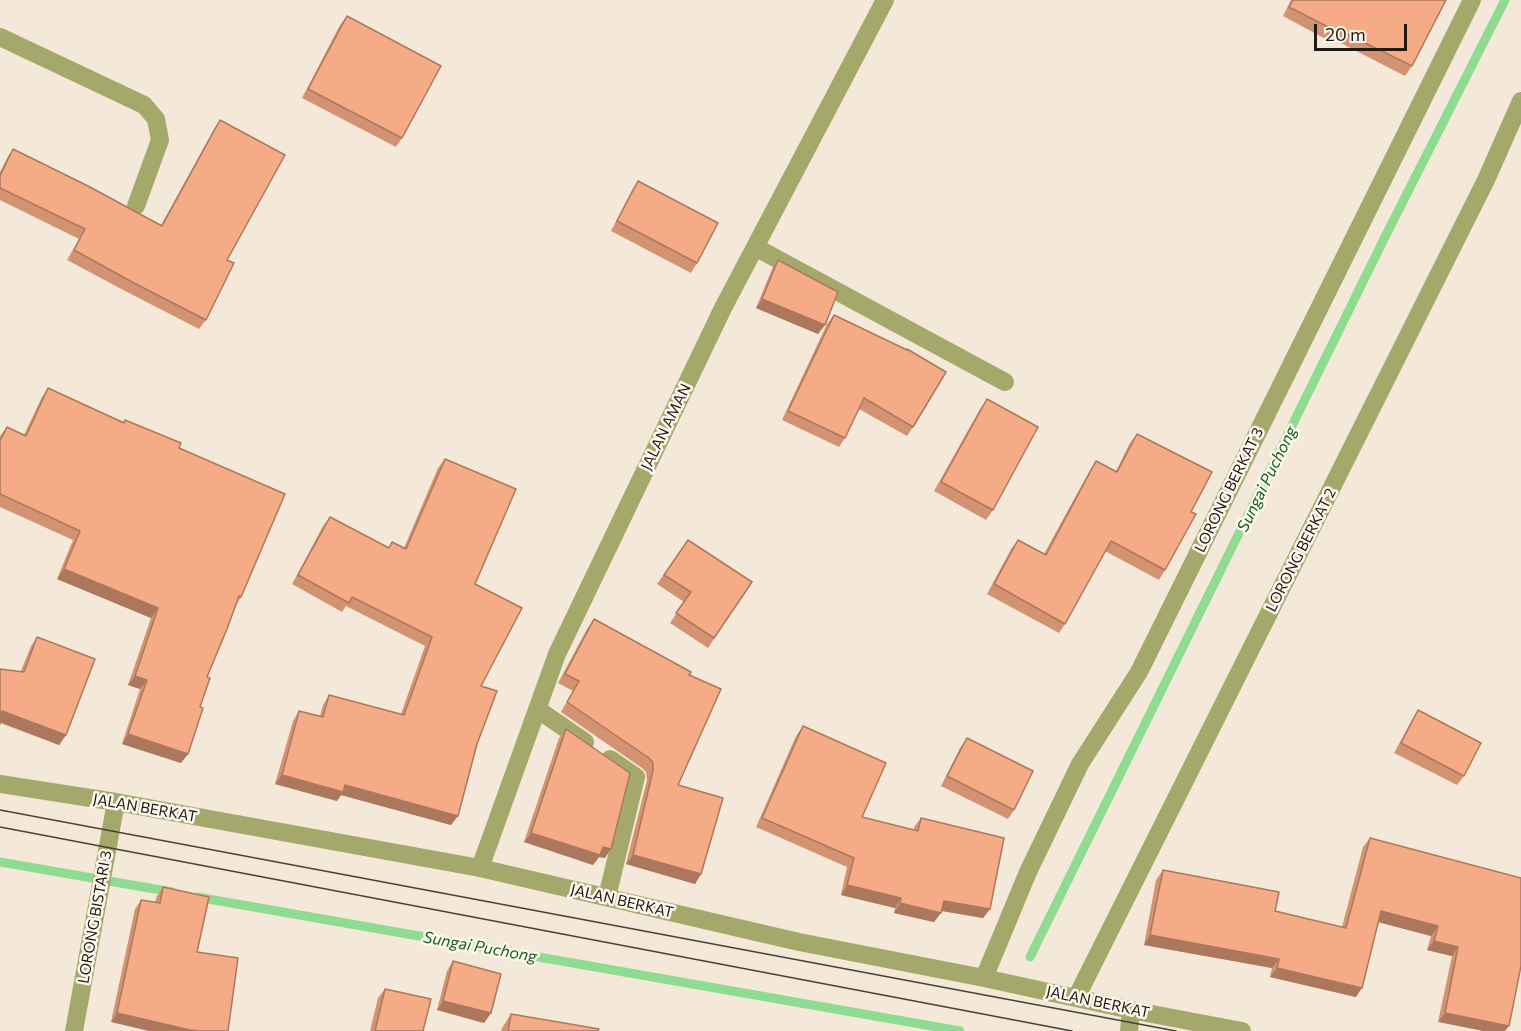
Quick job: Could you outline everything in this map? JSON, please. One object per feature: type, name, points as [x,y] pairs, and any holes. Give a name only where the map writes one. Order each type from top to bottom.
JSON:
[{"type":"street","name":"LORONG BERKAT 3","points":[[984,978],[1028,872],[1080,764],[1139,672],[1473,0]]},
{"type":"street","name":"JALAN AMAN","points":[[480,868],[557,654],[723,308],[884,1]]},
{"type":"street","points":[[0,37],[144,105],[156,119],[160,140],[136,206]]},
{"type":"street","name":"LORONG BERKAT 2","points":[[1076,998],[1481,190],[1521,100]]},
{"type":"street","points":[[755,247],[1005,382]]},
{"type":"street","points":[[537,709],[636,777],[606,897]]},
{"type":"street","name":"JALAN BERKAT","points":[[0,784],[116,802],[480,868],[799,942],[1242,1031]]},
{"type":"street","name":"LORONG BISTARI 3","points":[[74,1031],[116,802]]},
{"type":"street","points":[[1129,1031],[1131,1010]]},
{"type":"building","points":[[1293,0],[1446,0],[1412,66],[1289,7]]},
{"type":"building","points":[[347,16],[441,66],[402,138],[308,89]]},
{"type":"building","points":[[220,120],[285,155],[227,260],[234,263],[206,320],[74,250],[85,229],[0,188],[0,176],[13,149],[162,226]]},
{"type":"building","points":[[638,181],[718,223],[697,263],[617,221]]},
{"type":"building","points":[[778,260],[838,292],[825,325],[762,299]]},
{"type":"building","points":[[834,315],[907,349],[946,372],[913,427],[864,398],[845,438],[788,411]]},
{"type":"building","points":[[48,388],[124,423],[125,420],[181,443],[179,448],[285,494],[241,597],[239,596],[207,677],[210,678],[200,707],[203,708],[188,754],[128,734],[147,680],[135,676],[158,608],[64,569],[80,531],[0,494],[0,441],[7,427],[26,436]]},
{"type":"building","points":[[987,399],[1038,427],[993,510],[941,482]]},
{"type":"building","points":[[1137,434],[1212,472],[1191,512],[1196,514],[1165,570],[1111,541],[1065,624],[994,584],[1018,540],[1046,555],[1096,461],[1117,472]]},
{"type":"building","points":[[445,459],[516,489],[475,584],[522,608],[481,686],[497,691],[477,744],[458,816],[345,785],[343,792],[282,775],[299,711],[323,717],[329,695],[404,715],[432,637],[352,597],[349,603],[298,575],[330,517],[389,548],[392,542],[406,549]]},
{"type":"building","points":[[688,540],[752,582],[714,638],[676,613],[691,592],[664,575]]},
{"type":"building","points":[[594,619],[691,672],[689,675],[721,689],[678,785],[723,798],[701,874],[633,855],[653,763],[567,702],[579,681],[565,674]]},
{"type":"building","points":[[37,637],[95,659],[66,735],[2,711],[0,724],[0,669],[24,672]]},
{"type":"building","points":[[1418,710],[1481,743],[1464,776],[1401,743]]},
{"type":"building","points":[[803,726],[886,763],[862,817],[918,831],[921,818],[1004,838],[990,909],[944,901],[941,913],[900,903],[901,898],[847,885],[854,858],[762,818]]},
{"type":"building","points":[[566,729],[630,773],[611,849],[603,847],[600,855],[531,833]]},
{"type":"building","points":[[967,738],[1033,771],[1014,810],[947,776]]},
{"type":"building","points":[[1370,838],[1521,878],[1521,966],[1509,1026],[1445,1013],[1458,947],[1434,941],[1438,926],[1381,911],[1362,988],[1277,968],[1279,959],[1150,935],[1163,870],[1279,892],[1275,911],[1346,928]]},
{"type":"building","points":[[163,887],[209,897],[197,952],[238,958],[228,1031],[190,1030],[117,1013],[141,900],[160,903]]},
{"type":"building","points":[[453,961],[501,974],[491,1013],[443,1001]]},
{"type":"building","points":[[385,989],[431,999],[423,1031],[375,1031]]},
{"type":"building","points":[[511,1014],[599,1029],[598,1031],[508,1031]]},
{"type":"waterway","name":"Sungai Puchong","points":[[1030,957],[1385,237],[1505,0]]},
{"type":"waterway","name":"Sungai Puchong","points":[[0,862],[172,892]]},
{"type":"waterway","name":"Sungai Puchong","points":[[197,897],[960,1031]]},
{"type":"tram line","points":[[0,810],[1176,1031]]},
{"type":"tram line","points":[[0,827],[1072,1031]]}]
